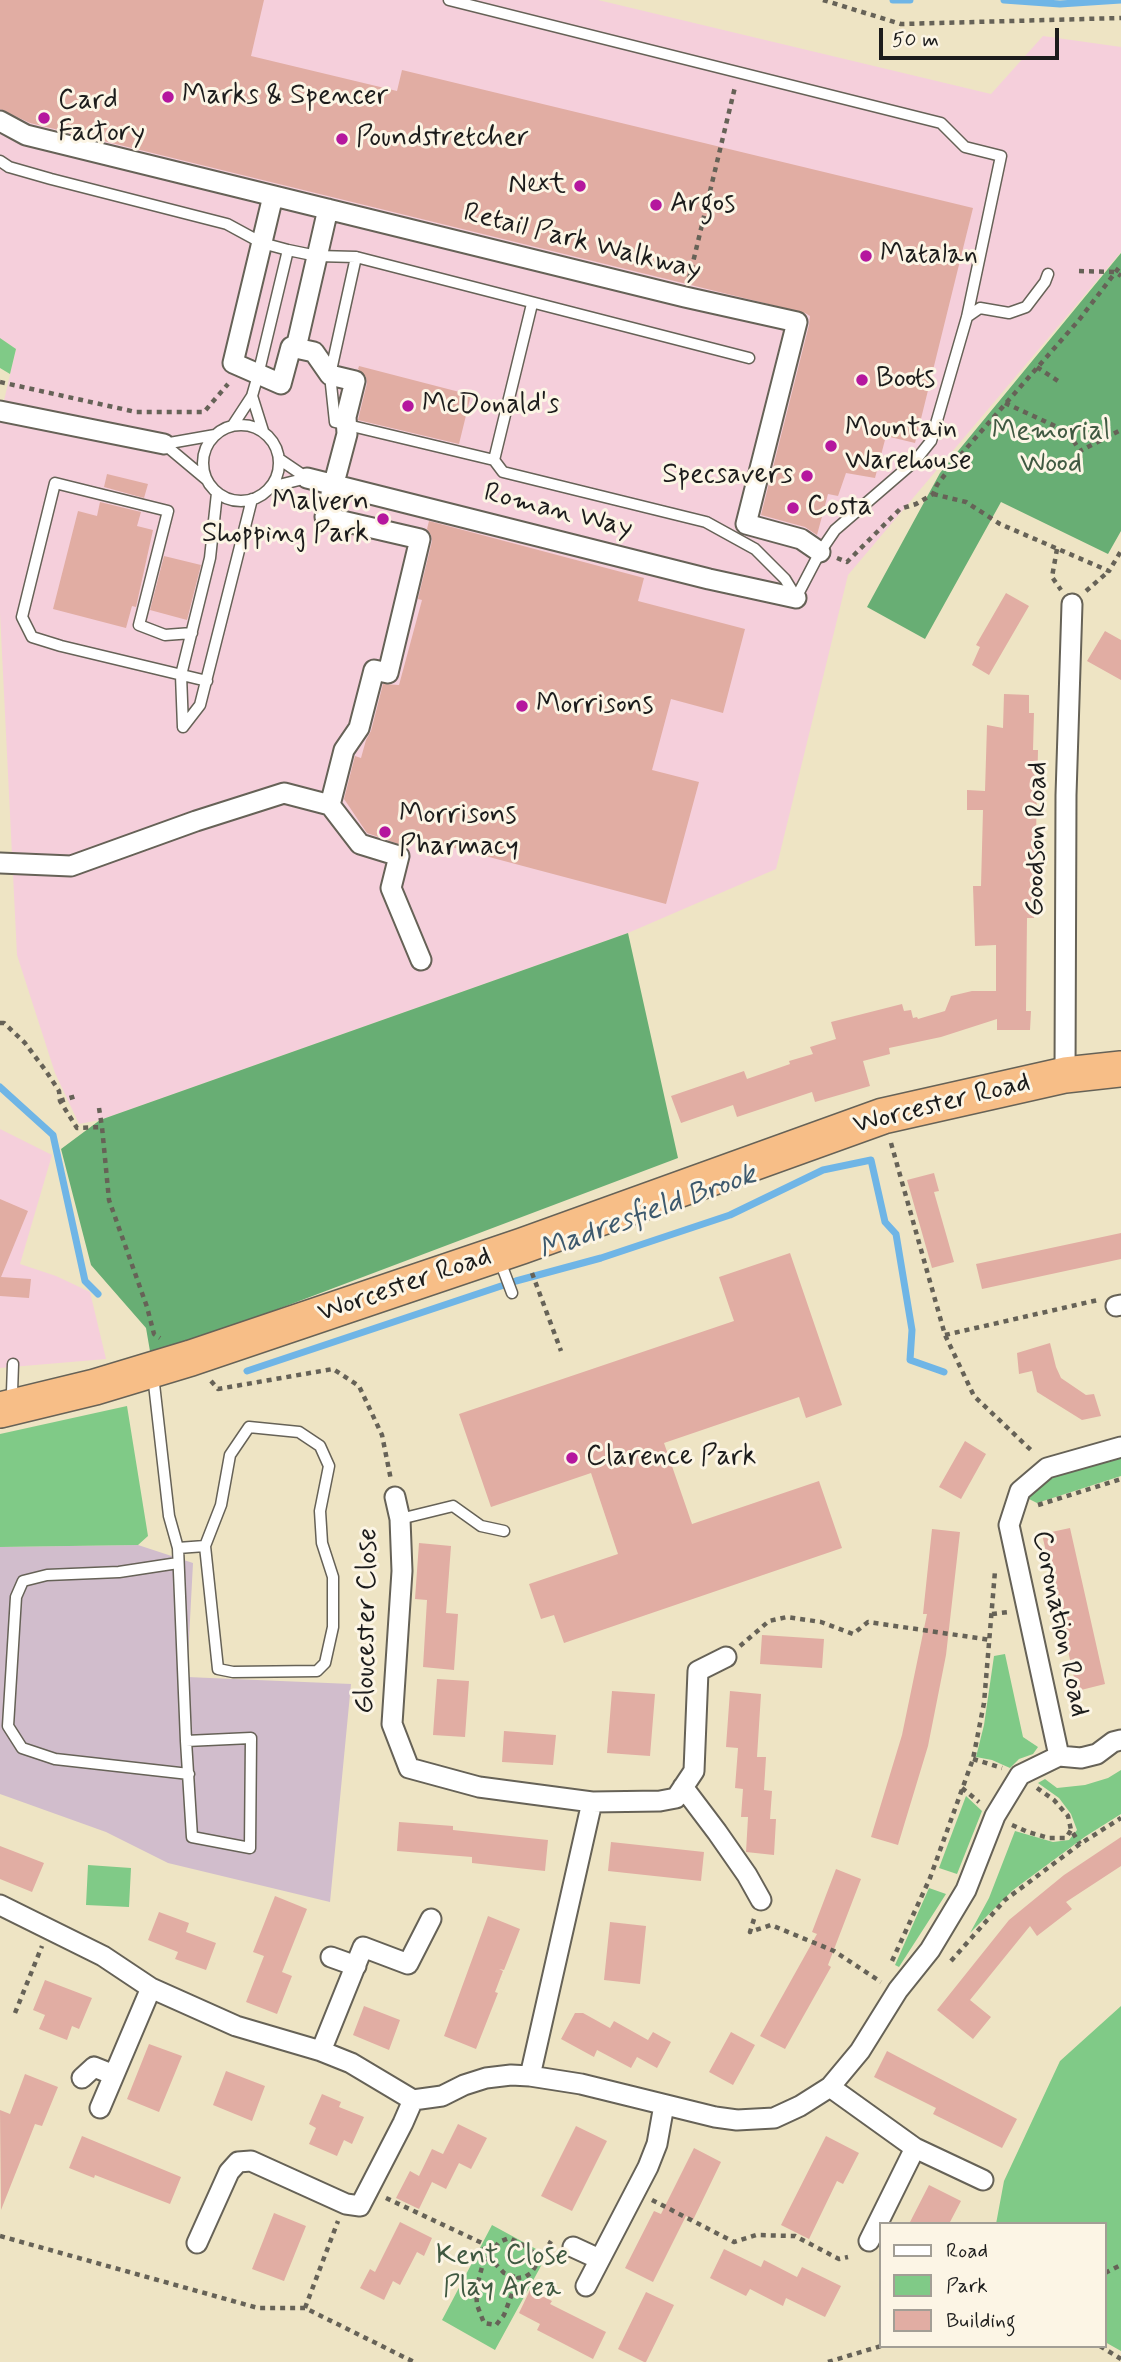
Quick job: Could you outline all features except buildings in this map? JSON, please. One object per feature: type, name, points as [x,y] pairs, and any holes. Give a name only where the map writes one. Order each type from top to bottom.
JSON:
[{"type":"highway","name":"Worcester Road","points":[[6,1389],[49,1396],[95,1387],[501,1263],[883,1115],[1065,1075],[1121,1069]]},
{"type":"street","name":"Retail Park Walkway","points":[[0,121],[26,135],[685,297],[797,322],[746,524],[801,539],[820,552]]},
{"type":"street","points":[[273,196],[233,363],[281,384],[291,347],[314,352],[330,375],[355,381],[346,417],[347,434],[325,517],[421,539],[388,673],[374,670],[359,728],[344,750],[330,805]]},
{"type":"street","points":[[296,348],[328,209]]},
{"type":"street","points":[[0,411],[164,444]]},
{"type":"street","name":"Roman Way","points":[[307,478],[709,579],[796,598]]},
{"type":"street","name":"Goodson Road","points":[[1065,1075],[1066,795],[1072,604]]},
{"type":"street","points":[[0,863],[71,866],[284,793],[330,805],[360,844],[399,856],[391,888],[421,960]]},
{"type":"street","name":"Coronation Road","points":[[1059,1756],[1009,1525],[1020,1491],[1047,1468],[1121,1447]]},
{"type":"street","name":"Gloucester Close","points":[[395,1497],[400,1519],[402,1571],[392,1724],[409,1769],[479,1787],[592,1802],[660,1801],[676,1798],[683,1787]]},
{"type":"street","points":[[726,1657],[698,1671],[694,1771],[683,1787],[732,1854],[761,1900]]},
{"type":"street","points":[[0,1905],[103,1956],[152,1988],[236,2026],[321,2051],[351,2063],[413,2100],[442,2096],[486,2078],[511,2075],[581,2084],[691,2113],[737,2120],[774,2118],[830,2087],[860,2051],[890,1986],[930,1950],[967,1890],[995,1816],[1020,1775],[1059,1756],[1081,1758],[1097,1754],[1113,1742],[1121,1740]]},
{"type":"street","points":[[530,2076],[592,1802]]},
{"type":"street","points":[[321,2051],[363,1947],[408,1964],[431,1919]]},
{"type":"street","points":[[331,1957],[356,1966]]},
{"type":"street","points":[[100,2108],[152,1988]]},
{"type":"street","points":[[82,2078],[94,2067],[114,2075]]},
{"type":"street","points":[[830,2087],[915,2148],[983,2180]]},
{"type":"street","points":[[197,2244],[229,2172],[237,2162],[251,2161],[346,2203],[360,2206],[413,2100]]},
{"type":"street","points":[[586,2286],[657,2144],[664,2105]]},
{"type":"street","points":[[869,2241],[915,2148]]},
{"type":"street","points":[[573,2247],[600,2259]]},
{"type":"lane","points":[[449,0],[941,123],[965,147],[1001,156],[967,317],[931,441],[915,461],[835,530],[796,598]]},
{"type":"lane","points":[[0,161],[9,167],[51,179],[227,224],[262,243],[288,250],[317,256],[356,257],[750,358]]},
{"type":"lane","points":[[207,480],[203,454],[210,440],[233,425],[252,396],[251,371],[288,250]]},
{"type":"lane","points":[[330,375],[356,257]]},
{"type":"lane","points":[[967,317],[980,308],[1009,313],[1026,307],[1048,274]]},
{"type":"lane","points":[[494,460],[532,304]]},
{"type":"lane","name":"Roman Way","points":[[252,396],[263,431],[274,443],[279,459],[307,478]]},
{"type":"lane","points":[[233,425],[251,426],[263,431]]},
{"type":"lane","points":[[346,425],[494,460],[503,472],[706,522],[755,549],[786,579],[796,598]]},
{"type":"lane","points":[[164,444],[215,435]]},
{"type":"lane","points":[[164,444],[207,480],[218,493],[234,501],[253,499],[200,705],[183,727],[181,675],[210,558],[218,493]]},
{"type":"lane","points":[[271,487],[278,471],[279,459]]},
{"type":"lane","name":"Roman Way","points":[[253,499],[271,487],[307,478]]},
{"type":"lane","points":[[192,633],[165,635],[139,625],[168,511],[55,483],[22,617],[32,637],[207,681]]},
{"type":"lane","points":[[501,1263],[512,1293]]},
{"type":"lane","points":[[152,1370],[169,1516],[178,1548],[186,1741],[192,1837],[250,1848],[251,1738],[186,1741]]},
{"type":"lane","points":[[249,1427],[299,1432],[320,1447],[329,1466],[320,1511],[322,1542],[333,1577],[333,1627],[325,1663],[317,1671],[233,1672],[218,1669],[205,1546],[221,1505],[230,1455],[249,1427]]},
{"type":"lane","points":[[400,1519],[453,1506],[481,1526],[504,1531]]},
{"type":"lane","points":[[178,1548],[205,1546]]},
{"type":"lane","points":[[178,1563],[120,1572],[47,1575],[23,1580],[16,1597],[8,1726],[22,1748],[55,1759],[189,1774]]},
{"type":"path","points":[[823,0],[901,24],[1121,18]]},
{"type":"path","points":[[685,297],[738,73]]},
{"type":"path","points":[[820,552],[847,562],[900,509],[933,494],[937,485],[1079,320],[1121,265]]},
{"type":"path","points":[[1080,271],[1115,272],[1121,276]]},
{"type":"path","points":[[1037,367],[1058,381]]},
{"type":"path","points":[[0,382],[136,412],[204,412],[251,371]]},
{"type":"path","points":[[1005,403],[1068,432],[1080,451],[1121,430]]},
{"type":"path","points":[[933,494],[966,502],[1000,524],[1109,571],[1121,551]]},
{"type":"path","points":[[0,1023],[4,1023],[39,1062],[59,1091],[60,1101],[77,1128],[102,1127]]},
{"type":"path","points":[[60,1101],[76,1096]]},
{"type":"path","points":[[99,1108],[110,1200],[154,1334],[191,1358],[218,1389],[333,1369],[359,1387],[382,1435],[395,1497]]},
{"type":"path","points":[[883,1115],[945,1335],[974,1396],[1047,1468]]},
{"type":"path","points":[[535,1282],[561,1351]]},
{"type":"path","points":[[945,1335],[1101,1299],[1118,1305]]},
{"type":"path","points":[[1014,1508],[1039,1505],[1121,1479]]},
{"type":"path","points":[[761,1900],[750,1932],[771,1926],[834,1951],[890,1986],[973,1759],[984,1703],[996,1565]]},
{"type":"path","points":[[726,1657],[769,1621],[786,1617],[821,1622],[853,1634],[868,1622],[991,1640]]},
{"type":"path","points":[[944,1969],[1005,1900],[1080,1844],[1121,1818]]},
{"type":"path","points":[[15,2013],[48,1929]]},
{"type":"path","points":[[370,2190],[482,2243],[488,2256],[504,2273],[518,2278],[531,2273],[553,2237]]},
{"type":"path","points":[[634,2190],[734,2242],[756,2235],[795,2236],[839,2259],[848,2257]]},
{"type":"path","points":[[305,2308],[346,2203]]},
{"type":"path","points":[[0,2236],[258,2308],[305,2308],[414,2362]]},
{"type":"path","points":[[518,2278],[504,2315],[496,2325],[484,2323],[477,2305],[476,2290],[483,2263],[499,2242],[509,2238],[541,2258]]},
{"type":"path","points":[[828,2362],[880,2346]]},
{"type":"path","points":[[1103,2348],[1121,2359]]},
{"type":"shaded area","points":[[0,0],[598,0],[991,94],[1043,36],[1121,47],[1121,252],[848,575],[776,869],[628,933],[100,1120],[79,1124],[55,1073],[17,955],[0,613],[0,418],[16,349],[0,338]]},
{"type":"shaded area","points":[[0,1129],[52,1155],[20,1264],[56,1276],[90,1292],[106,1359],[0,1368]]},
{"type":"shaded area","points":[[138,1545],[193,1563],[187,1677],[351,1684],[330,1902],[168,1863],[106,1832],[0,1794],[0,1547]]},
{"type":"green space","name":"Memorial Wood","points":[[1121,253],[1121,531],[1108,554],[1001,502],[925,639],[867,607],[940,473]]},
{"type":"green space","points":[[0,338],[16,349],[10,374],[0,368]]},
{"type":"green space","points":[[628,933],[678,1158],[151,1357],[146,1328],[91,1265],[61,1149],[100,1120]]},
{"type":"green space","points":[[127,1406],[148,1536],[138,1545],[0,1547],[0,1434]]},
{"type":"green space","points":[[1121,1457],[1121,1476],[1037,1503],[1027,1498],[1054,1473]]},
{"type":"green space","points":[[1005,1654],[1023,1737],[1038,1747],[1033,1754],[1019,1759],[1010,1768],[976,1757],[984,1725],[994,1656]]},
{"type":"green space","points":[[1121,1770],[1121,1814],[1086,1836],[1013,1890],[970,1933],[989,1898],[1015,1831],[1053,1842],[1069,1840],[1077,1830],[1071,1814],[1059,1798],[1038,1783],[1045,1779],[1057,1788],[1085,1785],[1108,1778]]},
{"type":"green space","points":[[966,1796],[982,1811],[957,1874],[939,1868]]},
{"type":"green space","points":[[88,1865],[131,1868],[129,1907],[86,1905]]},
{"type":"green space","points":[[929,1888],[946,1894],[899,1967],[895,1965]]},
{"type":"green space","points":[[1121,2006],[1121,2351],[1107,2343],[1107,2222],[996,2222],[1004,2181],[1060,2061]]},
{"type":"green space","name":"Kent Close Play Area","points":[[492,2225],[547,2255],[495,2350],[442,2320]]},
{"type":"waterway","points":[[893,0],[910,0]]},
{"type":"waterway","points":[[1004,0],[1060,4],[1121,0]]},
{"type":"waterway","name":"Madresfield Brook","points":[[0,1087],[53,1135],[85,1281],[98,1294]]},
{"type":"waterway","name":"Madresfield Brook","points":[[247,1371],[516,1281],[601,1258],[730,1215],[823,1170],[871,1160],[885,1222],[896,1234],[912,1330],[910,1360],[944,1372]]},
{"type":"place","name":"Marks & Spencer","points":[[168,97]]},
{"type":"place","name":"Card Factory","points":[[44,118]]},
{"type":"place","name":"Poundstretcher","points":[[342,139]]},
{"type":"place","name":"Next","points":[[580,186]]},
{"type":"place","name":"Argos","points":[[656,205]]},
{"type":"place","name":"Matalan","points":[[866,256]]},
{"type":"place","name":"Boots","points":[[862,380]]},
{"type":"place","name":"McDonald's","points":[[408,406]]},
{"type":"place","name":"Mountain Warehouse","points":[[831,446]]},
{"type":"place","name":"Specsavers","points":[[807,476]]},
{"type":"place","name":"Costa","points":[[793,508]]},
{"type":"place","name":"Malvern Shopping Park","points":[[383,519]]},
{"type":"place","name":"Morrisons","points":[[522,706]]},
{"type":"place","name":"Morrisons Pharmacy","points":[[385,832]]},
{"type":"place","name":"Clarence Park","points":[[572,1458]]}]
